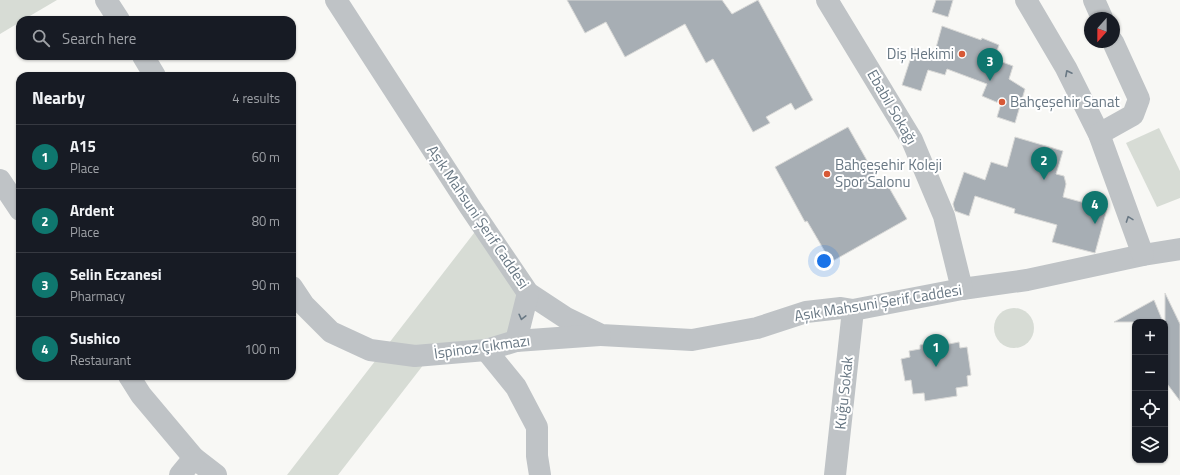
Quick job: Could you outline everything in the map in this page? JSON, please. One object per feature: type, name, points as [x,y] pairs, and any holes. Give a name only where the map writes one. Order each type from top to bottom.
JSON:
[{"type":"street","points":[[106,0],[116,16]]},
{"type":"street","name":"Aşık Mahsuni Şerif Caddesi","points":[[336,0],[477,218],[528,293],[566,318],[601,334],[692,340],[757,328],[806,312],[841,308],[853,310],[962,289],[1027,280],[1143,255],[1180,249]]},
{"type":"street","name":"Ebabil Sokağı","points":[[828,0],[912,140],[944,216],[962,289]]},
{"type":"street","points":[[1026,0],[1066,68],[1099,134],[1143,255]]},
{"type":"street","points":[[1094,0],[1099,12]]},
{"type":"street","points":[[1099,134],[1133,115],[1139,99],[1116,48]]},
{"type":"street","points":[[145,60],[152,72]]},
{"type":"street","points":[[0,180],[16,204]]},
{"type":"street","name":"İspinoz Çıkmazı","points":[[296,293],[304,306],[331,332],[370,350],[415,356],[486,350],[516,341],[601,334]]},
{"type":"street","points":[[516,341],[528,293]]},
{"type":"street","name":"Kuğu Sokak","points":[[835,475],[853,310]]},
{"type":"street","points":[[486,350],[516,387],[538,427],[537,456],[540,475]]},
{"type":"street","points":[[132,380],[141,395],[194,458],[216,475]]},
{"type":"street","points":[[180,475],[194,458]]},
{"type":"shaded area","points":[[0,0],[57,0],[30,16],[16,16],[16,24],[0,34]]},
{"type":"shaded area","points":[[1159,128],[1180,171],[1180,198],[1157,207],[1126,143]]},
{"type":"shaded area","points":[[481,224],[528,293],[516,341],[431,355],[338,475],[287,475]]},
{"type":"shaded area","points":[[1018,308],[1025,311],[1031,317],[1034,328],[1033,336],[1025,345],[1018,348],[1010,348],[1003,345],[995,336],[994,324],[997,317],[1006,309]]},
{"type":"building","points":[[567,0],[722,0],[732,14],[758,0],[813,100],[795,110],[791,103],[766,117],[770,123],[753,132],[713,59],[706,63],[685,24],[625,57],[606,22],[585,33]]},
{"type":"building","points":[[936,0],[953,0],[948,17],[932,12]]},
{"type":"building","points":[[942,26],[981,40],[982,38],[999,45],[994,59],[1013,66],[1009,79],[1025,89],[1015,123],[997,117],[1001,104],[982,96],[987,84],[947,69],[945,75],[928,70],[921,91],[902,85],[914,48],[934,55]]},
{"type":"building","points":[[848,127],[882,187],[887,184],[907,219],[831,262],[807,221],[805,222],[775,167]]},
{"type":"building","points":[[1015,137],[1063,151],[1056,174],[1064,176],[1066,184],[1063,197],[1107,209],[1095,253],[1052,242],[1057,225],[1014,213],[1015,209],[975,196],[969,216],[955,211],[953,204],[964,172],[985,180],[991,162],[1007,167]]},
{"type":"building","points":[[1165,293],[1180,324],[1180,401],[1168,385],[1168,319],[1165,319]]},
{"type":"building","points":[[1154,300],[1162,319],[1132,319],[1132,322],[1114,322]]},
{"type":"building","points":[[943,341],[944,345],[959,342],[960,348],[967,347],[971,375],[967,376],[968,386],[956,388],[957,396],[925,401],[924,393],[913,394],[911,380],[905,381],[901,359],[910,357],[909,351],[920,349],[920,345]]},
{"type":"place","name":"Diş Hekimi","points":[[962,54]]},
{"type":"place","name":"Selin Eczanesi","points":[[990,81]]},
{"type":"place","name":"Bahçeşehir Sanat","points":[[1002,102]]},
{"type":"place","name":"Bahçeşehir Koleji Spor Salonu","points":[[827,174]]},
{"type":"place","name":"Ardent","points":[[1044,180]]},
{"type":"place","name":"Sushico","points":[[1095,224]]},
{"type":"place","name":"A15","points":[[936,367]]}]
